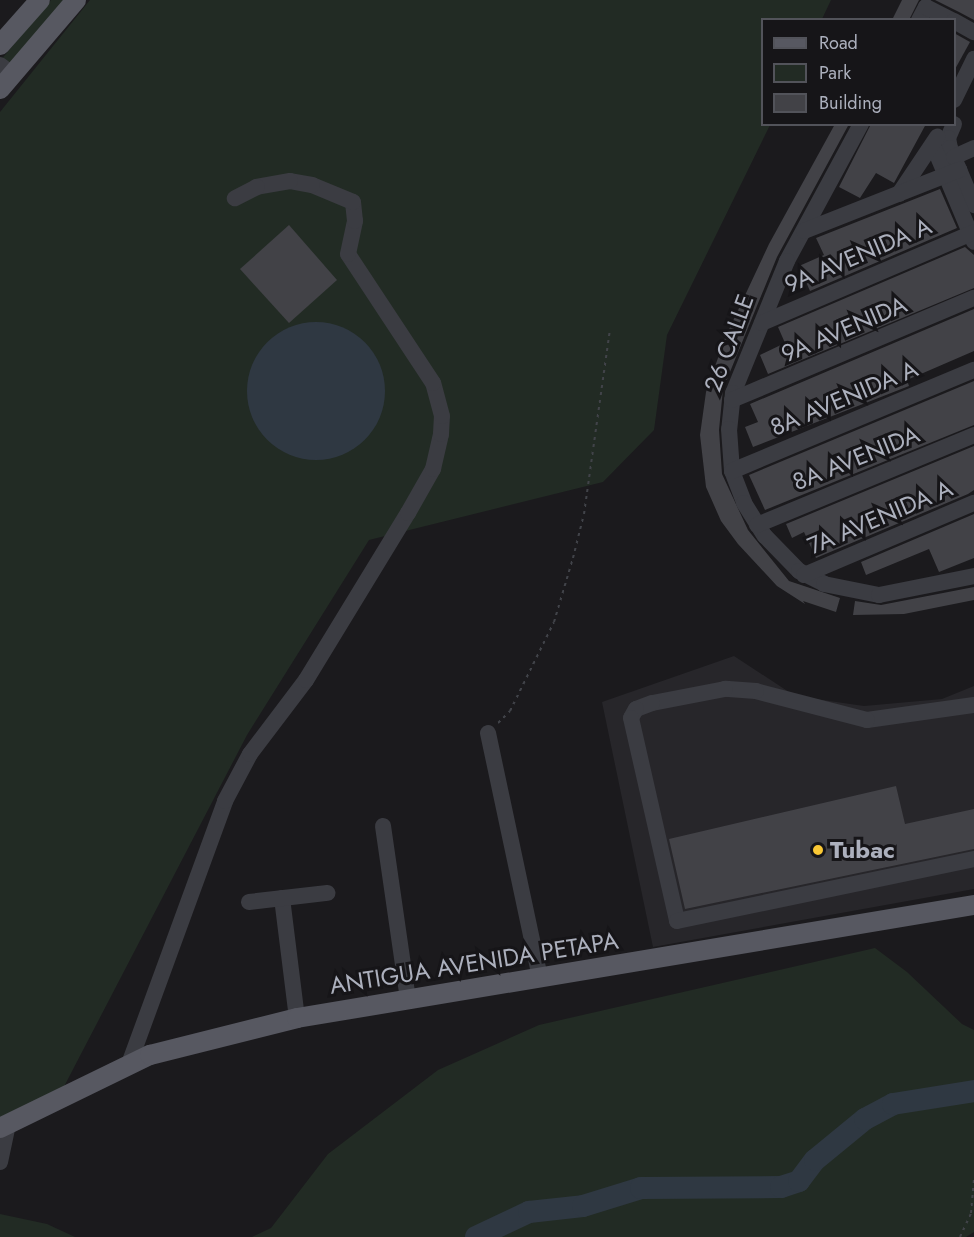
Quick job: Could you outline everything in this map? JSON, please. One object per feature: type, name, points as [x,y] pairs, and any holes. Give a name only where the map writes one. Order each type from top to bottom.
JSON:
[{"type":"main road","points":[[0,45],[40,0]]},
{"type":"main road","points":[[4,76],[76,0]]},
{"type":"main road","name":"ANTIGUA AVENIDA PETAPA","points":[[4,1126],[129,1064],[297,1018],[974,905]]},
{"type":"street","points":[[920,18],[926,7],[949,18]]},
{"type":"street","points":[[956,22],[974,32]]},
{"type":"street","points":[[956,96],[974,59]]},
{"type":"street","points":[[956,116],[974,84]]},
{"type":"street","name":"26 CALLE","points":[[804,575],[757,525],[732,471],[732,400],[762,323],[804,231],[860,126]]},
{"type":"street","points":[[899,194],[933,145],[950,127]]},
{"type":"street","points":[[950,127],[953,168],[973,236]]},
{"type":"street","points":[[933,145],[953,168],[974,205]]},
{"type":"street","points":[[804,231],[899,194],[953,168],[974,148]]},
{"type":"street","points":[[129,1064],[225,801],[250,754],[306,680],[408,513],[433,469],[441,434],[441,408],[433,383],[348,254],[355,221],[353,202],[312,185],[290,181],[257,187],[236,198]]},
{"type":"street","name":"9A AVENIDA A","points":[[762,323],[973,236]]},
{"type":"street","name":"9A AVENIDA","points":[[732,400],[974,298]]},
{"type":"street","name":"8A AVENIDA A","points":[[732,471],[974,370]]},
{"type":"street","name":"8A AVENIDA","points":[[757,525],[974,435]]},
{"type":"street","name":"7A AVENIDA A","points":[[804,575],[974,503]]},
{"type":"street","points":[[804,575],[839,589],[879,595],[974,576]]},
{"type":"street","points":[[974,705],[867,720],[756,691],[725,689],[652,703],[636,709],[631,718],[677,921],[974,860]]},
{"type":"street","points":[[488,733],[540,978]]},
{"type":"street","points":[[383,825],[408,999]]},
{"type":"street","points":[[249,902],[327,893]]},
{"type":"street","points":[[282,898],[297,1018]]},
{"type":"street","points":[[0,1162],[4,1126]]},
{"type":"path","points":[[488,733],[510,711],[554,622],[584,514],[610,330]]},
{"type":"path","points":[[960,1237],[971,1213],[974,1178]]},
{"type":"shaded area","points":[[316,322],[343,327],[365,342],[380,364],[385,391],[380,418],[365,440],[343,455],[316,460],[289,455],[267,440],[252,418],[247,391],[252,364],[267,342],[289,327]]},
{"type":"shaded area","points":[[734,656],[795,696],[864,706],[942,699],[974,686],[974,889],[653,947],[602,702]]},
{"type":"green space","points":[[51,0],[68,0],[7,74],[0,61]]},
{"type":"green space","points":[[90,0],[831,0],[822,18],[761,18],[761,126],[770,126],[667,335],[654,430],[603,482],[369,540],[247,735],[56,1102],[0,1126],[0,112]]},
{"type":"green space","points":[[875,948],[907,972],[962,1024],[974,1030],[974,1232],[966,1237],[252,1237],[271,1228],[328,1154],[438,1070],[539,1025]]},
{"type":"green space","points":[[0,1214],[47,1224],[75,1237],[0,1237]]},
{"type":"building","points":[[902,0],[919,0],[910,18],[893,18]]},
{"type":"building","points":[[935,0],[974,0],[974,20],[959,12]]},
{"type":"building","points":[[956,34],[970,42],[956,67]]},
{"type":"building","points":[[834,126],[848,126],[777,257],[723,389],[719,430],[722,474],[748,530],[789,581],[840,598],[836,612],[803,601],[805,604],[777,586],[738,544],[721,521],[706,487],[700,435],[706,392],[725,338],[769,244]]},
{"type":"building","points":[[870,126],[925,126],[894,183],[876,173],[860,198],[839,187]]},
{"type":"building","points":[[940,189],[957,228],[810,291],[799,266],[824,255],[816,238]]},
{"type":"building","points":[[289,225],[337,280],[289,323],[240,269]]},
{"type":"building","points":[[965,247],[974,255],[974,288],[768,374],[760,355],[785,343],[778,327]]},
{"type":"building","points":[[974,309],[974,351],[907,380],[909,386],[753,447],[745,427],[758,422],[750,404]]},
{"type":"building","points":[[974,381],[974,425],[765,510],[749,475]]},
{"type":"building","points":[[974,446],[974,490],[968,494],[816,558],[804,532],[792,538],[786,524]]},
{"type":"building","points":[[974,514],[974,558],[939,572],[929,549],[866,575],[861,562]]},
{"type":"building","points":[[974,587],[974,600],[904,614],[853,615],[855,601],[881,605]]},
{"type":"building","name":"Tubac","points":[[896,786],[905,824],[974,809],[974,849],[685,909],[669,839]]},
{"type":"waterway","points":[[476,1237],[529,1212],[583,1206],[641,1188],[781,1187],[799,1181],[815,1160],[865,1119],[893,1104],[974,1091]]},
{"type":"place","name":"Tubac","points":[[818,850]]}]
